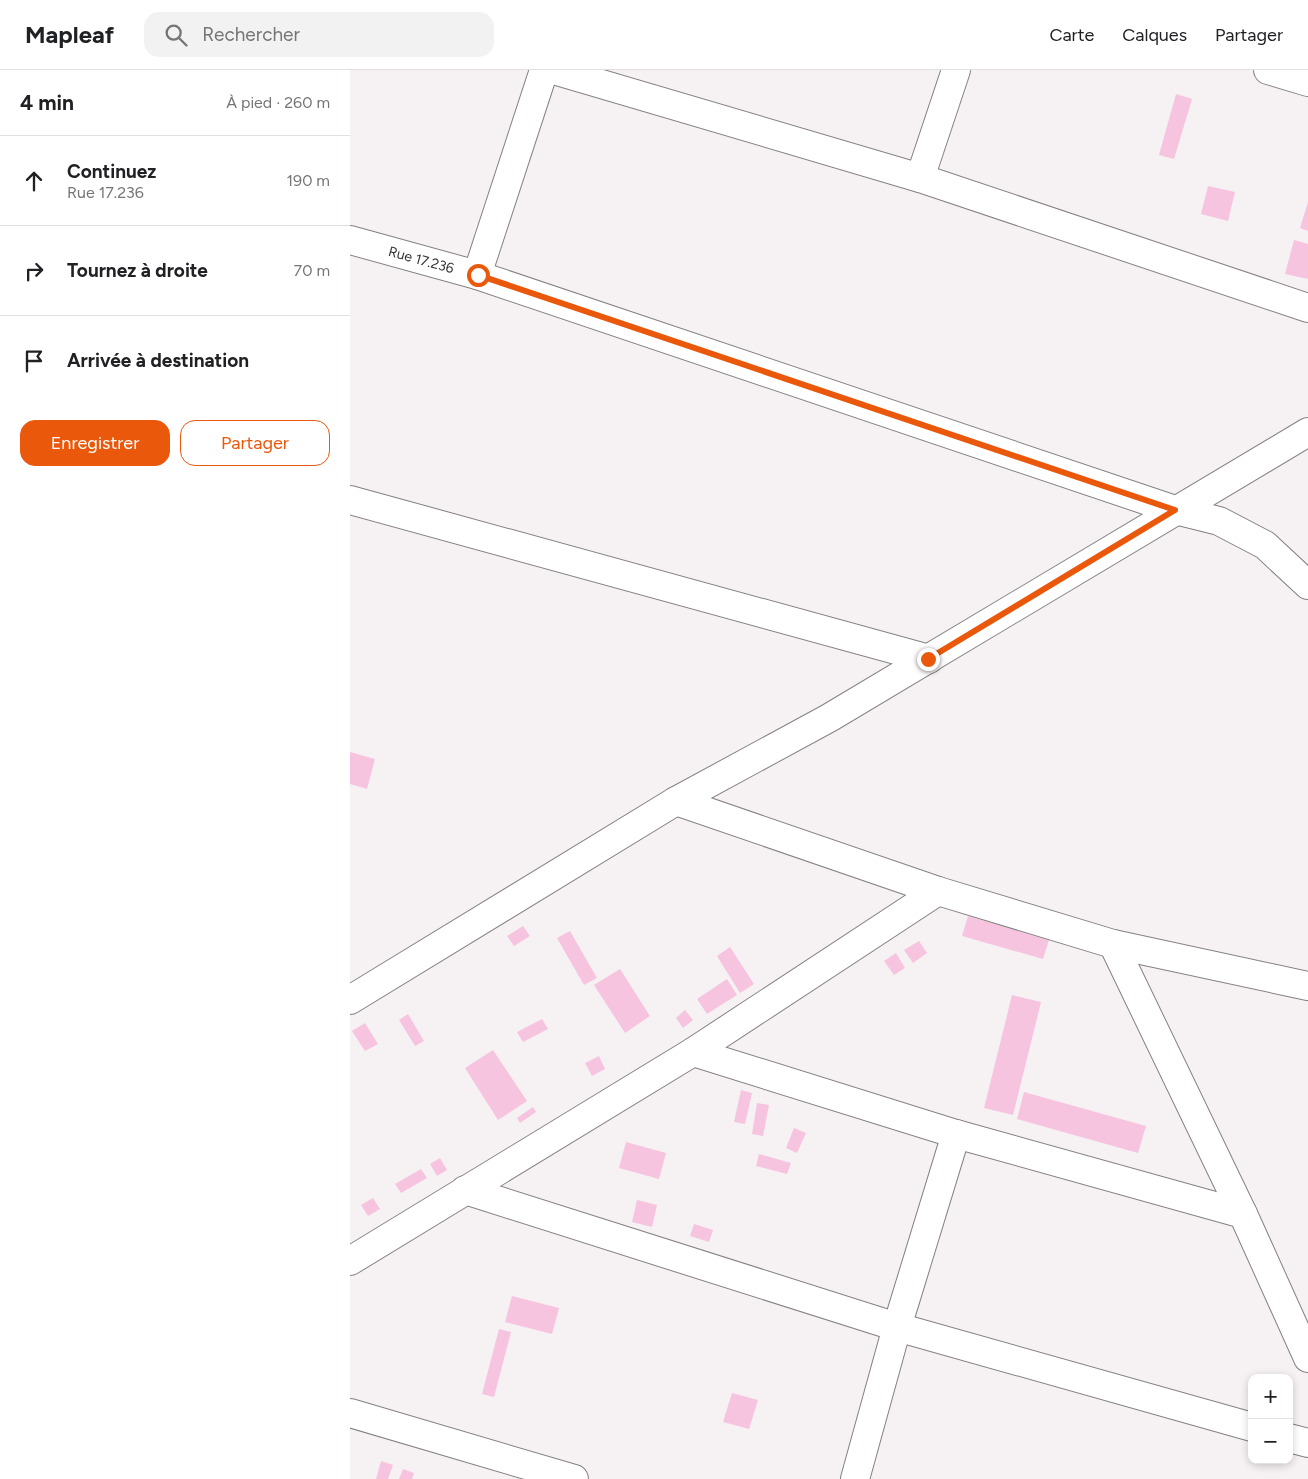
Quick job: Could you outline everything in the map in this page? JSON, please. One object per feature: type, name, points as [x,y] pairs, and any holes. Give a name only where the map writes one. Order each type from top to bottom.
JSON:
[{"type":"street","points":[[478,275],[544,70]]},
{"type":"street","points":[[554,70],[920,178],[1308,308]]},
{"type":"street","points":[[920,178],[956,70]]},
{"type":"street","points":[[1268,70],[1308,82]]},
{"type":"street","name":"Rue 17.236","points":[[350,240],[478,275],[1175,510],[1219,521],[1265,545],[1308,585]]},
{"type":"street","points":[[350,1000],[676,801],[829,718],[1308,432]]},
{"type":"street","points":[[350,500],[928,659]]},
{"type":"street","points":[[676,801],[938,892],[1113,944],[1308,986]]},
{"type":"street","points":[[350,1261],[693,1052],[938,892]]},
{"type":"street","points":[[1113,944],[1243,1214],[1308,1358]]},
{"type":"street","points":[[693,1052],[956,1134],[1243,1214]]},
{"type":"street","points":[[855,1479],[897,1328],[956,1134]]},
{"type":"street","points":[[465,1190],[897,1328],[1248,1426]]},
{"type":"street","points":[[350,1413],[494,1468],[574,1479]]},
{"type":"street","points":[[1293,1439],[1308,1443]]},
{"type":"building","points":[[1176,94],[1192,99],[1174,159],[1159,155]]},
{"type":"building","points":[[1208,186],[1235,192],[1228,221],[1201,214]]},
{"type":"building","points":[[1308,202],[1308,231],[1300,228]]},
{"type":"building","points":[[1294,240],[1308,244],[1308,279],[1285,274]]},
{"type":"building","points":[[350,752],[375,759],[367,789],[350,784]]},
{"type":"building","points":[[968,916],[1049,940],[1043,959],[962,936]]},
{"type":"building","points":[[523,926],[530,936],[514,946],[507,936]]},
{"type":"building","points":[[570,931],[597,978],[584,985],[557,938]]},
{"type":"building","points":[[919,941],[927,953],[913,963],[904,950]]},
{"type":"building","points":[[730,947],[754,984],[740,993],[717,956]]},
{"type":"building","points":[[896,953],[905,968],[894,975],[884,961]]},
{"type":"building","points":[[620,969],[650,1016],[625,1033],[594,985]]},
{"type":"building","points":[[727,979],[737,995],[707,1014],[697,999]]},
{"type":"building","points":[[1012,995],[1041,1002],[1013,1115],[984,1108]]},
{"type":"building","points":[[685,1010],[693,1020],[683,1028],[676,1018]]},
{"type":"building","points":[[408,1014],[424,1041],[415,1046],[399,1020]]},
{"type":"building","points":[[542,1019],[548,1029],[523,1042],[517,1032]]},
{"type":"building","points":[[365,1023],[378,1044],[365,1051],[352,1031]]},
{"type":"building","points":[[493,1050],[527,1101],[498,1120],[465,1068]]},
{"type":"building","points":[[599,1056],[605,1069],[592,1076],[585,1063]]},
{"type":"building","points":[[741,1090],[752,1093],[745,1124],[734,1122]]},
{"type":"building","points":[[1024,1092],[1146,1126],[1138,1153],[1017,1119]]},
{"type":"building","points":[[757,1103],[769,1105],[763,1136],[752,1134]]},
{"type":"building","points":[[533,1107],[536,1112],[520,1123],[517,1118]]},
{"type":"building","points":[[794,1128],[806,1133],[797,1153],[786,1148]]},
{"type":"building","points":[[626,1142],[666,1153],[659,1179],[619,1168]]},
{"type":"building","points":[[759,1154],[791,1163],[787,1174],[756,1166]]},
{"type":"building","points":[[440,1158],[447,1170],[437,1176],[430,1164]]},
{"type":"building","points":[[421,1169],[427,1178],[401,1193],[395,1184]]},
{"type":"building","points":[[373,1198],[380,1209],[368,1216],[361,1205]]},
{"type":"building","points":[[637,1200],[657,1205],[652,1227],[632,1222]]},
{"type":"building","points":[[694,1224],[713,1230],[709,1242],[690,1236]]},
{"type":"building","points":[[512,1296],[559,1308],[552,1334],[505,1322]]},
{"type":"building","points":[[499,1329],[511,1332],[494,1397],[482,1394]]},
{"type":"building","points":[[732,1393],[758,1400],[749,1429],[723,1422]]},
{"type":"building","points":[[381,1461],[393,1465],[388,1479],[376,1479]]},
{"type":"building","points":[[403,1469],[414,1473],[412,1479],[399,1479]]},
{"type":"route","points":[[478,275],[1175,510],[928,659]]}]
